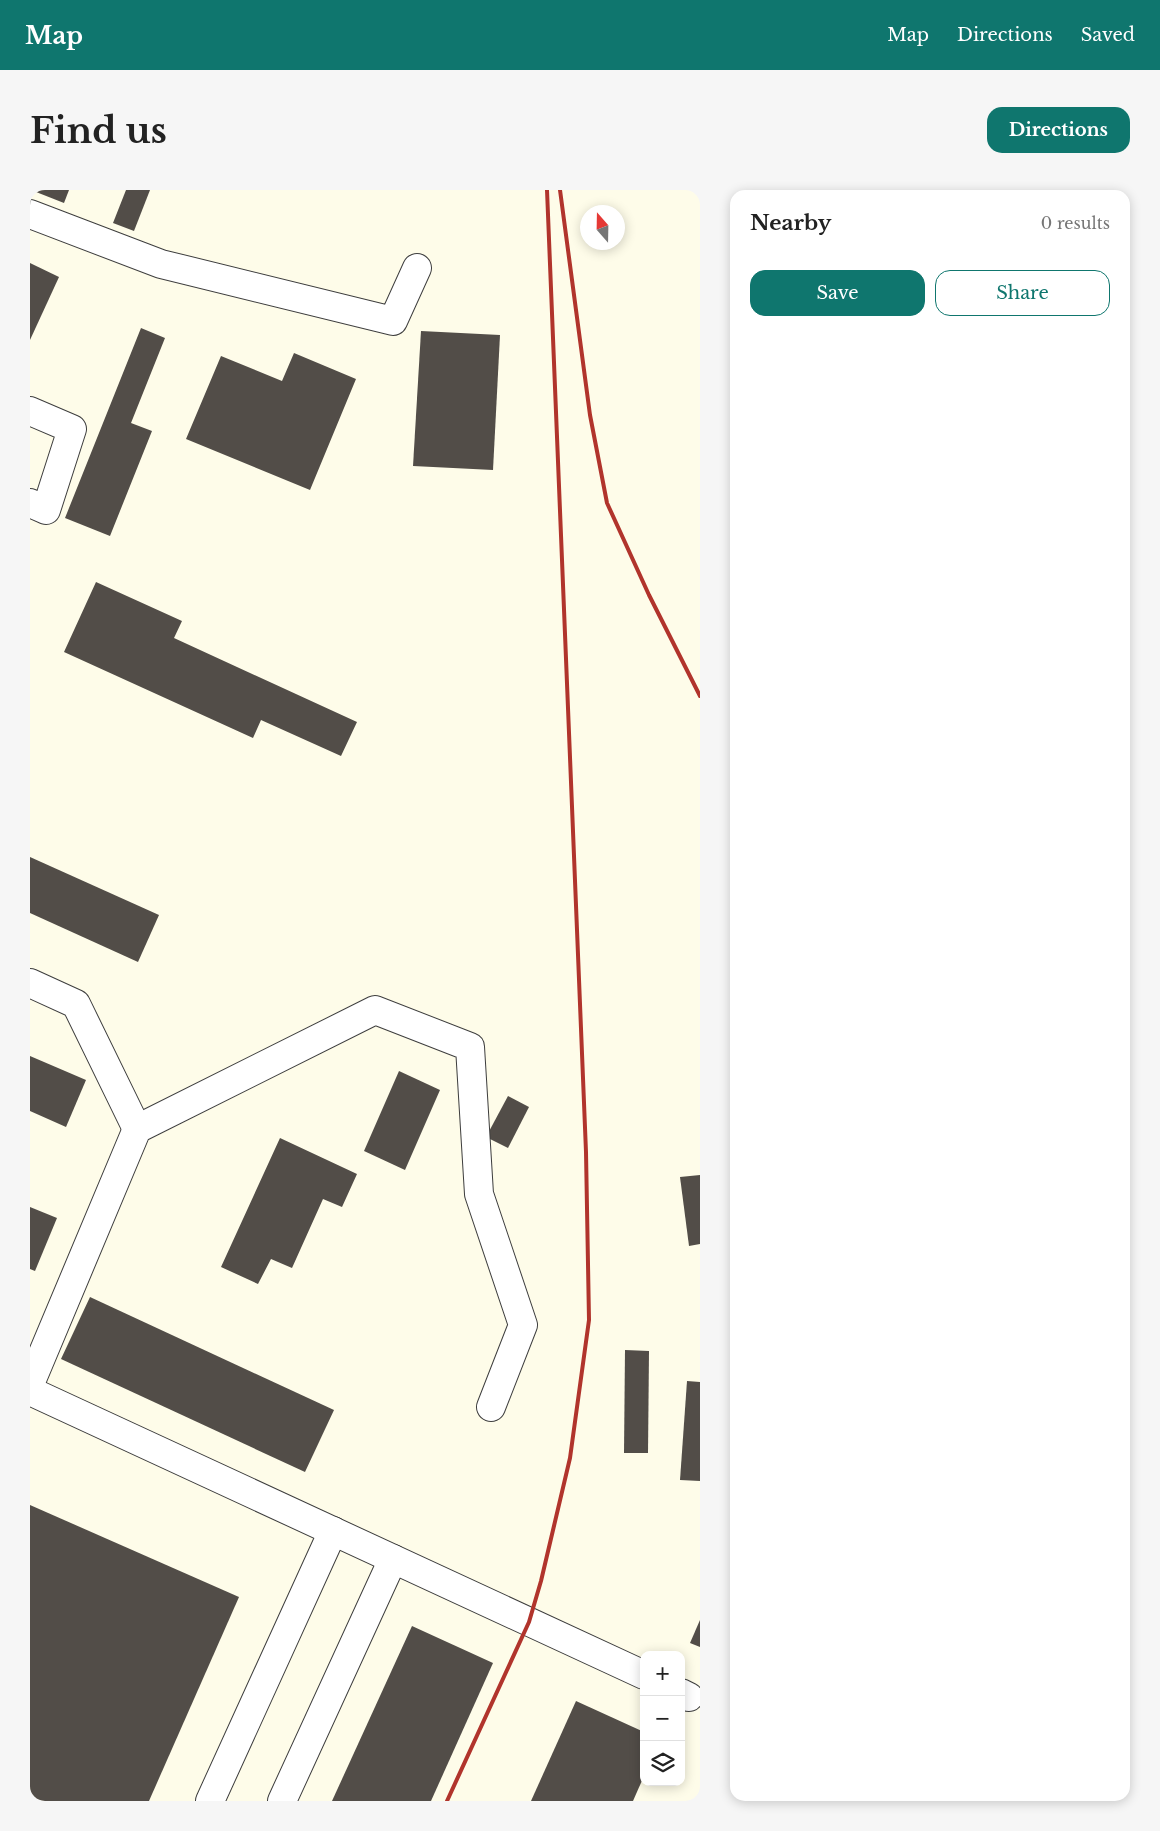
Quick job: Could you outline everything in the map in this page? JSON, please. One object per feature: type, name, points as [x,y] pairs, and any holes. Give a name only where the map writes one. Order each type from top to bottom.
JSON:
[{"type":"lane","points":[[30,214],[161,264],[393,321],[417,268]]},
{"type":"lane","points":[[30,411],[72,429],[46,510],[30,503]]},
{"type":"lane","points":[[30,983],[76,1004],[137,1129]]},
{"type":"lane","points":[[30,1384],[137,1129],[375,1010],[470,1047],[479,1194],[523,1325],[491,1408]]},
{"type":"lane","points":[[30,1391],[640,1674]]},
{"type":"lane","points":[[210,1801],[333,1531]]},
{"type":"lane","points":[[282,1801],[393,1559]]},
{"type":"building","points":[[31,190],[69,190],[64,203]]},
{"type":"building","points":[[126,190],[150,190],[134,231],[113,223]]},
{"type":"building","points":[[30,263],[59,277],[30,340]]},
{"type":"building","points":[[141,328],[165,338],[131,423],[152,431],[110,536],[65,518]]},
{"type":"building","points":[[421,331],[500,335],[493,470],[413,466]]},
{"type":"building","points":[[294,353],[356,379],[310,490],[186,439],[221,356],[282,381]]},
{"type":"building","points":[[96,582],[182,621],[174,638],[357,722],[341,756],[261,720],[253,738],[64,652]]},
{"type":"building","points":[[30,857],[159,915],[138,962],[30,913]]},
{"type":"building","points":[[30,1056],[86,1080],[66,1127],[30,1111]]},
{"type":"building","points":[[399,1071],[440,1090],[405,1170],[364,1151]]},
{"type":"building","points":[[508,1096],[529,1107],[508,1148],[486,1137]]},
{"type":"building","points":[[280,1138],[357,1174],[342,1207],[323,1199],[292,1268],[271,1259],[258,1284],[221,1267]]},
{"type":"building","points":[[700,1175],[700,1244],[689,1246],[680,1177]]},
{"type":"building","points":[[30,1207],[57,1218],[35,1271],[30,1269]]},
{"type":"building","points":[[90,1297],[334,1410],[305,1472],[61,1359]]},
{"type":"building","points":[[625,1350],[649,1351],[648,1453],[624,1453]]},
{"type":"building","points":[[687,1381],[700,1382],[700,1481],[680,1480]]},
{"type":"building","points":[[30,1505],[239,1597],[149,1801],[30,1801]]},
{"type":"building","points":[[700,1620],[700,1647],[690,1643]]},
{"type":"building","points":[[412,1626],[493,1663],[431,1801],[332,1801]]},
{"type":"building","points":[[576,1701],[640,1730],[640,1785],[633,1801],[531,1801]]},
{"type":"railway","points":[[447,1801],[529,1622],[541,1581],[570,1458],[589,1320],[586,1152],[547,190]]},
{"type":"railway","points":[[560,190],[590,415],[607,503],[649,595],[700,696]]}]
